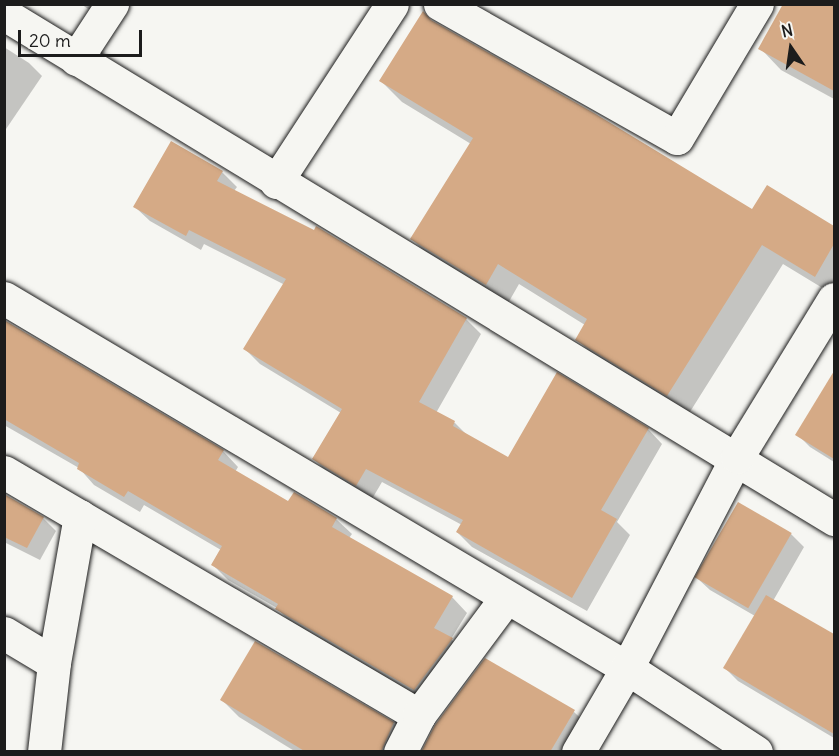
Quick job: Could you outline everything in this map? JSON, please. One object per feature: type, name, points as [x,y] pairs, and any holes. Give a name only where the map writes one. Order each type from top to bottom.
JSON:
[{"type":"street","points":[[75,59],[112,4]]},
{"type":"street","points":[[276,182],[392,4]]},
{"type":"street","points":[[440,4],[677,138],[758,4]]},
{"type":"street","points":[[4,14],[276,182],[737,457],[834,519]]},
{"type":"street","points":[[4,298],[627,668],[756,752]]},
{"type":"street","points":[[578,752],[627,668],[737,457],[834,299]]},
{"type":"street","points":[[4,472],[418,716]]},
{"type":"street","points":[[44,752],[54,663],[80,516]]},
{"type":"street","points":[[400,752],[418,716],[506,598]]},
{"type":"street","points":[[4,633],[54,663]]},
{"type":"building","points":[[783,4],[834,4],[834,91],[758,49]]},
{"type":"building","points":[[423,11],[431,20],[594,113],[752,209],[767,185],[834,226],[834,244],[815,277],[762,245],[667,396],[575,340],[587,319],[498,264],[486,285],[410,239],[473,138],[379,81]]},
{"type":"building","points":[[171,141],[223,171],[217,181],[314,230],[316,226],[467,318],[419,402],[455,421],[453,426],[508,457],[557,372],[649,428],[601,510],[617,519],[572,598],[456,532],[463,520],[366,469],[356,486],[312,459],[342,409],[243,349],[286,279],[189,230],[186,236],[133,207]]},
{"type":"building","points":[[4,320],[224,450],[218,460],[288,501],[294,492],[337,518],[332,527],[453,596],[434,628],[453,638],[414,690],[275,609],[278,604],[211,565],[222,546],[128,491],[124,497],[77,469],[79,463],[4,419]]},
{"type":"building","points":[[834,371],[834,459],[795,435]]},
{"type":"building","points":[[4,494],[44,517],[27,548],[4,537]]},
{"type":"building","points":[[738,502],[792,533],[748,608],[694,577]]},
{"type":"building","points":[[766,595],[834,634],[834,734],[723,668]]},
{"type":"building","points":[[255,641],[394,722],[381,752],[306,752],[220,700]]},
{"type":"building","points":[[485,658],[575,710],[550,752],[421,752],[435,725]]}]
